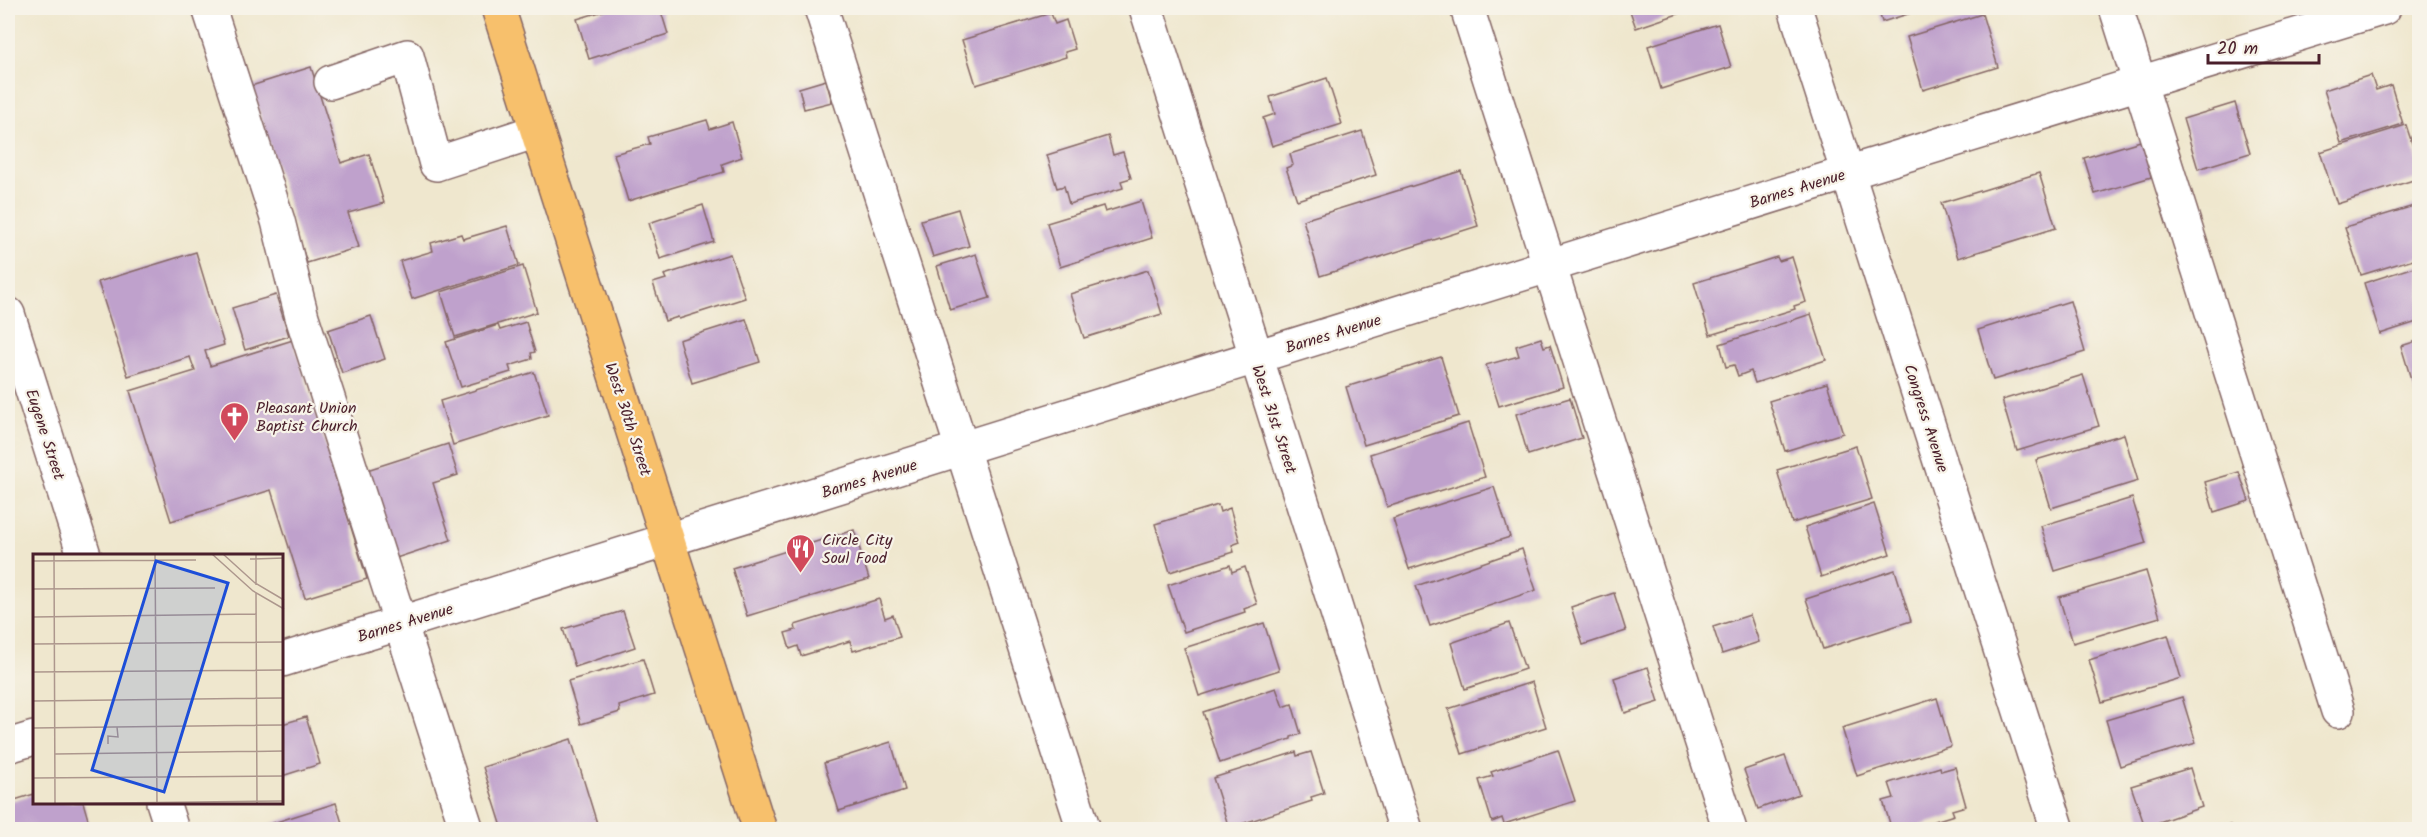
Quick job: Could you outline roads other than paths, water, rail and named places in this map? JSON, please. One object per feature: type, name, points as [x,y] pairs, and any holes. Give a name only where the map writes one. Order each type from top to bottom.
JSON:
[{"type":"main road","name":"West 30th Street","points":[[498,8],[760,830]]},
{"type":"street","points":[[209,8],[278,221],[302,316],[467,830]]},
{"type":"street","points":[[821,8],[1084,830]]},
{"type":"street","name":"West 31st Street","points":[[1146,8],[1406,830]]},
{"type":"street","points":[[1467,8],[1730,830]]},
{"type":"street","name":"Congress Avenue","points":[[1795,8],[2058,830]]},
{"type":"street","points":[[2116,8],[2338,711]]},
{"type":"street","name":"Barnes Avenue","points":[[284,659],[1848,172],[2384,8]]},
{"type":"street","points":[[332,82],[407,56],[436,164],[537,131]]},
{"type":"street","name":"Eugene Street","points":[[8,314],[84,554]]},
{"type":"street","points":[[8,746],[33,738]]},
{"type":"street","points":[[164,804],[172,830]]},
{"type":"place","name":"Pleasant Union Baptist Church","points":[[235,442]]},
{"type":"place","name":"Circle City Soul Food","points":[[801,574]]}]
